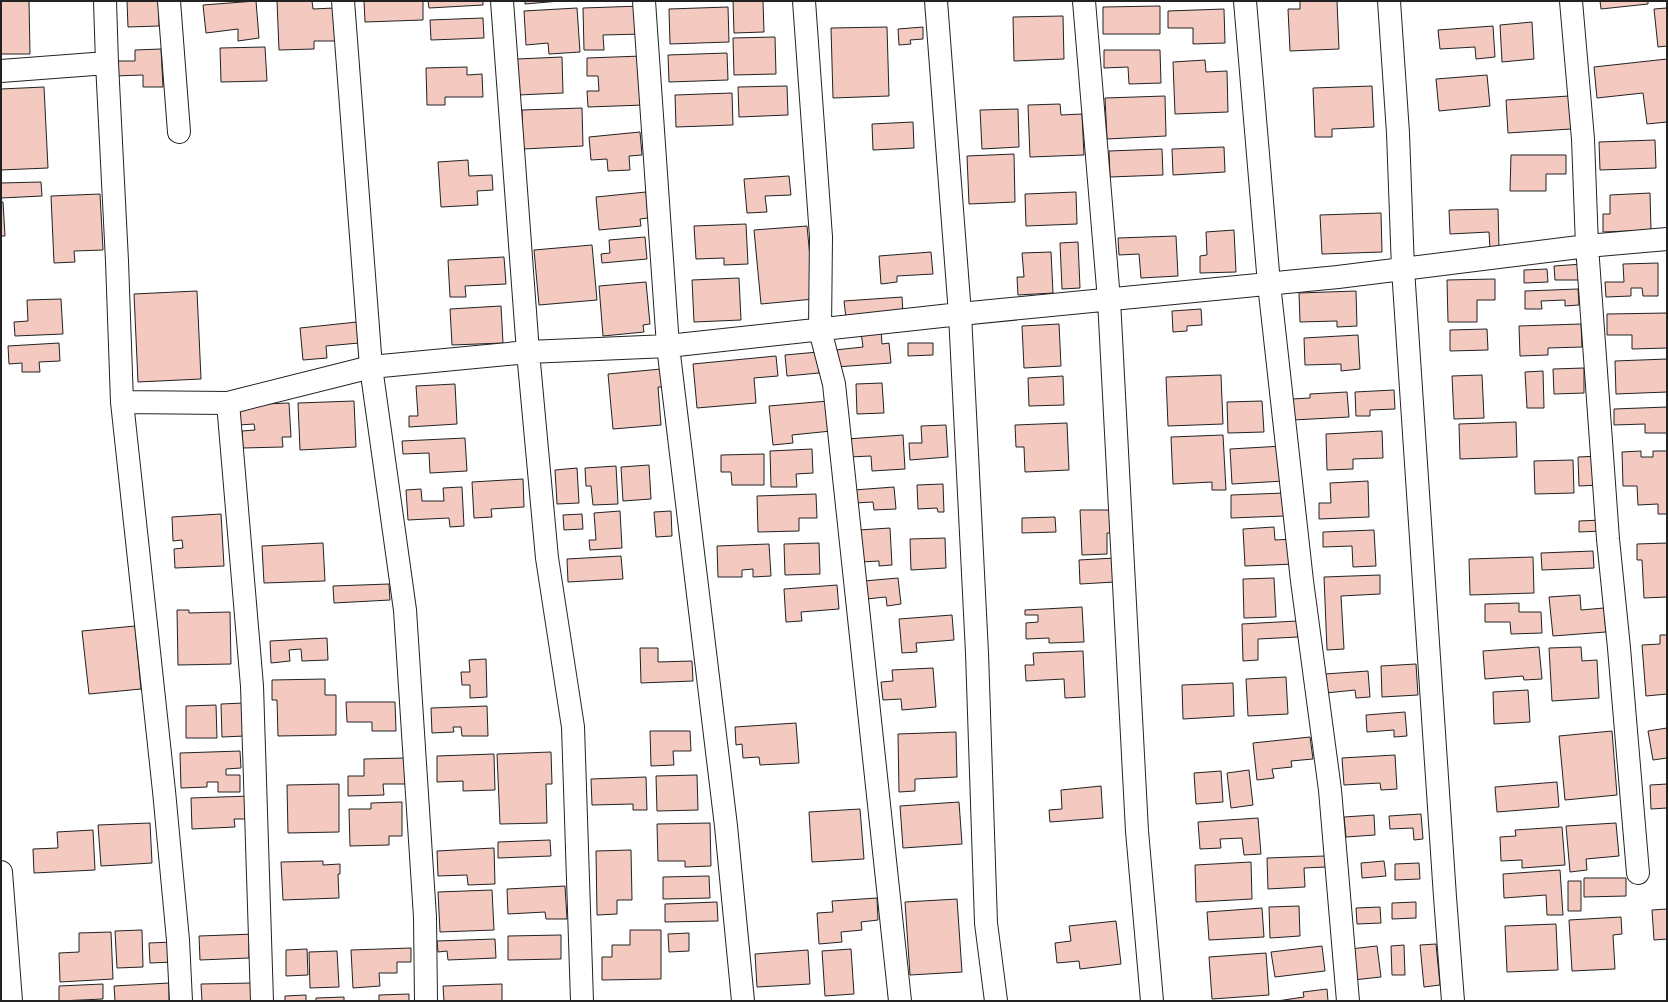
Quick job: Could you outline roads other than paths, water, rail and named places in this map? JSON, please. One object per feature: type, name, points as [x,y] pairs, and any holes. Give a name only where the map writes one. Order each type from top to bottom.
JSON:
[{"type":"street","points":[[105,1],[122,402],[164,791],[178,940],[181,1001]]},
{"type":"street","points":[[169,1],[179,132]]},
{"type":"street","points":[[343,1],[371,367],[405,610],[425,917],[426,1001]]},
{"type":"street","points":[[502,1],[528,352],[547,558],[573,727],[582,1001]]},
{"type":"street","points":[[644,1],[668,346],[726,826],[743,1001]]},
{"type":"street","points":[[804,1],[821,237],[820,330],[834,384],[900,1001]]},
{"type":"street","points":[[936,1],[960,314],[977,653],[986,923],[996,1001]]},
{"type":"street","points":[[1084,1],[1109,300],[1137,831],[1152,1001]]},
{"type":"street","points":[[1245,1],[1269,284],[1302,581],[1330,790],[1348,1001]]},
{"type":"street","points":[[1390,1],[1398,133],[1403,269],[1444,897],[1453,1001]]},
{"type":"street","points":[[1571,1],[1583,139],[1587,246],[1608,539],[1619,648],[1638,873]]},
{"type":"street","points":[[1,71],[107,63]]},
{"type":"street","points":[[122,402],[228,403],[371,367],[528,352],[668,346],[960,314],[1269,284],[1587,246],[1667,239]]},
{"type":"street","points":[[228,403],[252,686],[262,1001]]},
{"type":"street","points":[[1,872],[11,1001]]}]
